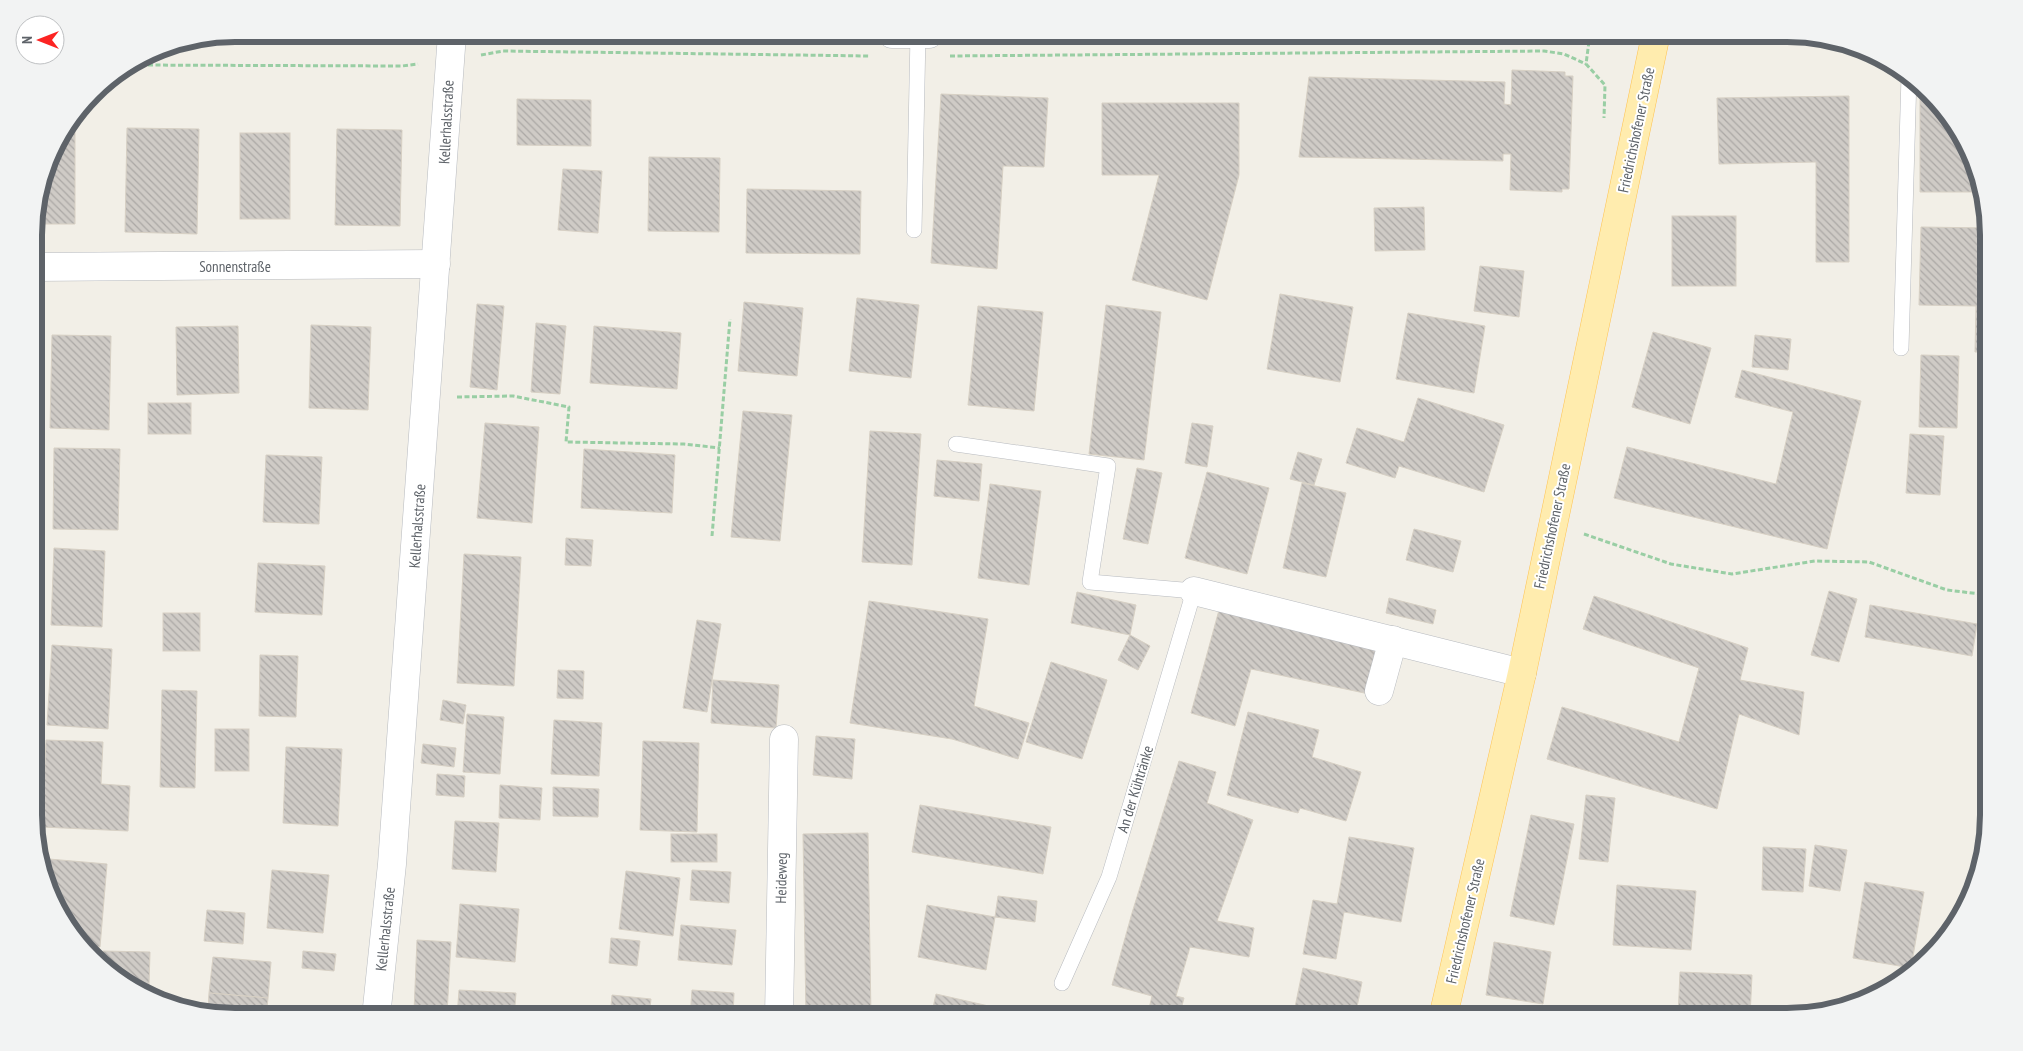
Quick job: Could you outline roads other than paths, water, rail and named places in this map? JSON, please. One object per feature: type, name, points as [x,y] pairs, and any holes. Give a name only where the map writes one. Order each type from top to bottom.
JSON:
[{"type":"main road","name":"Friedrichshofener Straße","points":[[1445,1008],[1522,673],[1654,42]]},
{"type":"street","name":"Kellerhalsstraße","points":[[377,1008],[392,864],[450,47]]},
{"type":"street","name":"Sonnenstraße","points":[[42,267],[436,264]]},
{"type":"street","points":[[1194,591],[1522,673]]},
{"type":"street","points":[[1379,691],[1393,640]]},
{"type":"street","name":"Heideweg","points":[[779,1008],[784,739]]},
{"type":"lane","points":[[914,230],[922,42]]},
{"type":"lane","points":[[1901,348],[1909,85]]},
{"type":"lane","points":[[956,444],[1108,466],[1090,582],[1194,591]]},
{"type":"lane","name":"An der Kühtränke","points":[[1062,983],[1109,877],[1194,591]]}]
